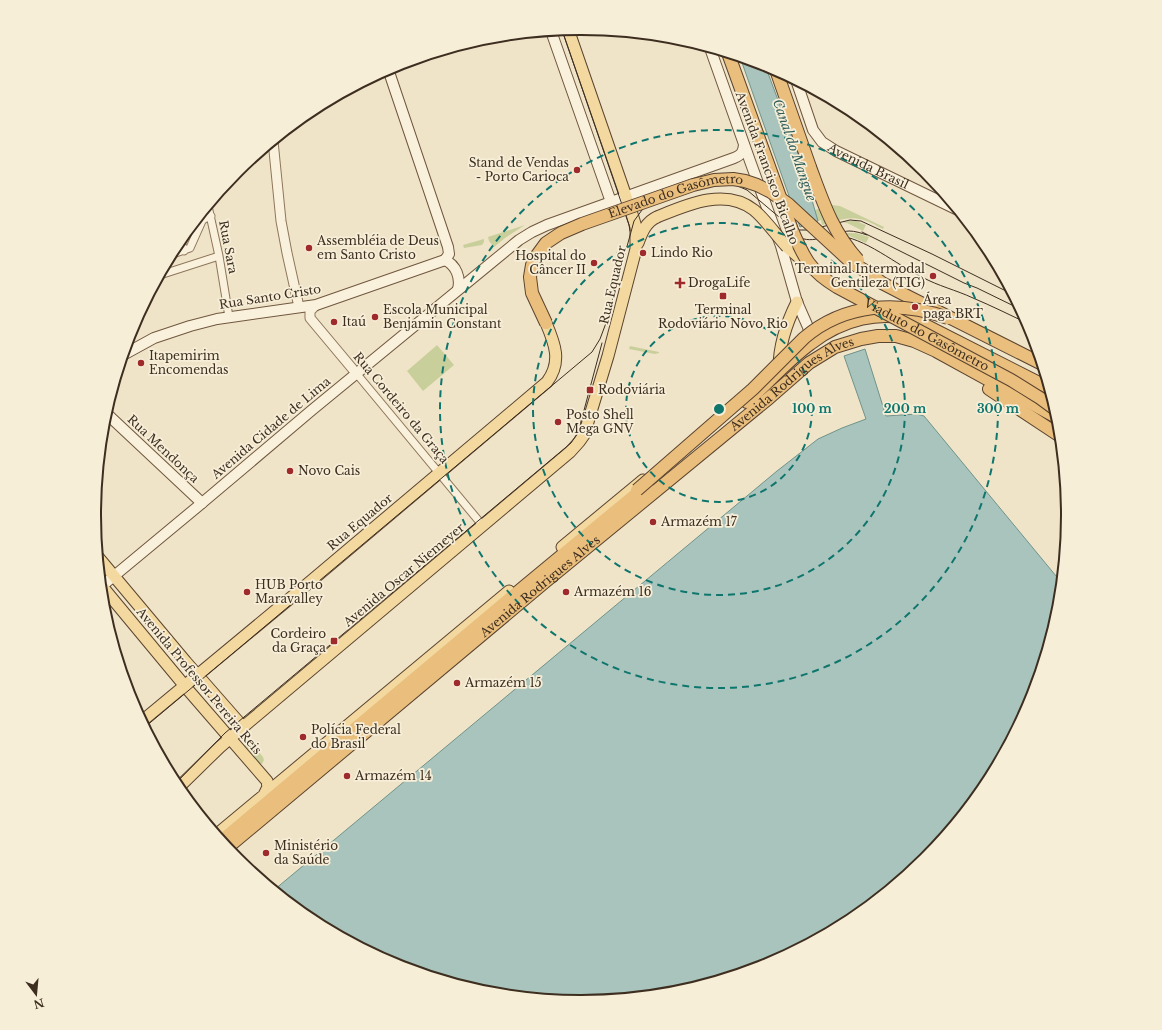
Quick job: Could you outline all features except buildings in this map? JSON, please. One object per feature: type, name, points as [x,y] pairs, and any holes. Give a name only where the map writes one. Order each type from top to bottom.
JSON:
[{"type":"highway","name":"Viaduto do Gasômetro","points":[[730,58],[792,230],[800,250],[810,266],[825,280],[837,287],[1011,380],[1048,404]]},
{"type":"highway","name":"Elevado do Gasômetro","points":[[779,78],[829,218],[850,251],[869,273]]},
{"type":"highway","name":"Elevado do Gasômetro","points":[[546,323],[534,298],[530,282],[530,273],[534,261],[538,252],[546,243],[560,233],[582,224],[693,185],[714,180],[733,179],[762,187],[771,192],[788,204],[852,262],[882,283],[948,318],[1036,361]]},
{"type":"highway","points":[[602,523],[637,490],[753,389],[804,338],[827,322],[850,313],[872,308],[888,307],[919,309],[948,318]]},
{"type":"highway","name":"Avenida Rodrigues Alves","points":[[225,836],[740,408],[810,344],[833,330],[865,318],[885,315],[911,319],[935,329],[1043,385]]},
{"type":"highway","name":"Avenida Rodrigues Alves","points":[[232,844],[539,587],[769,398],[809,363],[839,346],[861,339],[878,336],[896,336],[914,341],[936,351]]},
{"type":"highway","points":[[936,351],[1050,414]]},
{"type":"highway","points":[[936,351],[965,373],[1054,432]]},
{"type":"main road","name":"Rua Equador","points":[[570,35],[636,227],[636,249],[608,356]]},
{"type":"main road","points":[[553,36],[611,202]]},
{"type":"main road","name":"Avenida Francisco Bicalho","points":[[712,53],[782,246],[797,302],[808,327],[810,344]]},
{"type":"main road","points":[[390,75],[448,247],[449,254],[445,260],[451,263],[457,274],[459,282],[458,289]]},
{"type":"main road","name":"Avenida Brasil","points":[[799,88],[813,130],[826,146],[947,204]]},
{"type":"main road","name":"Avenida Cidade de Lima","points":[[106,582],[513,244],[527,235],[552,224],[741,155],[744,150],[744,145]]},
{"type":"main road","points":[[636,249],[645,227],[650,221],[657,217],[708,200],[723,198],[741,202],[756,212],[787,247],[810,266]]},
{"type":"main road","name":"Rua Santo Cristo","points":[[130,351],[154,338],[208,320],[316,305],[445,260]]},
{"type":"main road","points":[[779,371],[779,356],[790,315],[797,302]]},
{"type":"main road","name":"Rua Equador","points":[[146,717],[544,385],[555,367],[555,350],[552,337],[546,323]]},
{"type":"main road","name":"Avenida Oscar Niemeyer","points":[[183,783],[230,738],[570,452],[585,433],[608,356]]},
{"type":"main road","name":"Avenida Rodrigues Alves","points":[[220,831],[771,374],[779,371],[795,357]]},
{"type":"main road","name":"Rua Mendonça","points":[[111,418],[202,503]]},
{"type":"main road","name":"Avenida Professor Pereira Reis","points":[[104,564],[197,675],[243,727]]},
{"type":"main road","name":"Avenida Professor Pereira Reis","points":[[108,594],[267,781],[268,787],[264,795]]},
{"type":"street","points":[[274,147],[282,228],[299,307]]},
{"type":"street","points":[[210,211],[211,216]]},
{"type":"street","name":"Rua Sara","points":[[184,251],[191,247],[203,220],[211,216],[229,317]]},
{"type":"street","points":[[179,252],[184,251],[183,247]]},
{"type":"street","points":[[166,273],[219,256]]},
{"type":"street","name":"Rua Cordeiro da Graça","points":[[316,305],[310,312],[310,318],[483,526]]},
{"type":"green space","points":[[832,205],[840,206],[884,227],[883,229],[868,222],[854,218],[822,225],[821,220],[818,221],[815,210]]},
{"type":"green space","points":[[856,221],[866,225],[863,231],[843,222]]},
{"type":"green space","points":[[525,225],[494,247],[489,241],[488,237]]},
{"type":"green space","points":[[842,233],[856,233],[869,237],[866,243]]},
{"type":"green space","points":[[484,239],[482,245],[464,248],[463,245]]},
{"type":"green space","points":[[437,345],[454,365],[423,391],[407,371]]},
{"type":"green space","points":[[630,346],[659,353],[655,354],[629,349]]},
{"type":"green space","points":[[250,741],[263,757],[264,760],[262,764],[258,764],[243,747]]},
{"type":"water","name":"Canal do Mangue","points":[[742,63],[768,73],[801,162],[818,221],[800,227]]},
{"type":"water","points":[[865,349],[886,416],[917,414],[924,416],[1057,577],[1052,609],[1036,669],[1024,699],[997,755],[962,807],[942,831],[897,876],[873,896],[821,931],[765,958],[735,970],[675,986],[644,991],[581,995],[518,991],[487,986],[427,970],[397,958],[341,931],[314,914],[278,887],[777,471],[818,439],[866,419],[844,356]]},
{"type":"tram line","points":[[564,36],[630,231]]},
{"type":"tram line","points":[[149,723],[592,352],[600,339],[606,323],[634,221],[642,210],[648,205],[706,184],[725,182],[747,190],[797,230],[809,230],[850,220],[861,221],[1005,290]]},
{"type":"tram line","points":[[788,229],[801,238],[812,240],[849,231],[867,235]]},
{"type":"tram line","points":[[862,232],[1012,305]]},
{"type":"tram line","points":[[837,236],[847,237],[869,246],[928,280],[967,295],[1018,319]]},
{"type":"tram line","points":[[180,779],[225,733],[571,443],[579,429],[602,343]]},
{"type":"place","name":"Stand de Vendas - Porto Carioca","points":[[577,170]]},
{"type":"place","name":"Assembléia de Deus em Santo Cristo","points":[[309,248]]},
{"type":"place","name":"Lindo Rio","points":[[643,253]]},
{"type":"place","name":"Hospital do Câncer II","points":[[594,263]]},
{"type":"place","name":"Terminal Intermodal Gentileza (TIG)","points":[[933,276]]},
{"type":"place","name":"DrogaLife","points":[[680,283]]},
{"type":"place","name":"Terminal Rodoviário Novo Rio","points":[[723,296]]},
{"type":"place","name":"Área paga BRT","points":[[915,307]]},
{"type":"place","name":"Escola Municipal Benjamin Constant","points":[[375,317]]},
{"type":"place","name":"Itaú","points":[[334,322]]},
{"type":"place","name":"Itapemirim Encomendas","points":[[141,363]]},
{"type":"place","name":"Rodoviária","points":[[590,390]]},
{"type":"place","name":"Posto Shell Mega GNV","points":[[558,422]]},
{"type":"place","name":"Novo Cais","points":[[290,471]]},
{"type":"place","name":"Armazém 17","points":[[653,522]]},
{"type":"place","name":"HUB Porto Maravalley","points":[[247,592]]},
{"type":"place","name":"Armazém 16","points":[[566,592]]},
{"type":"place","name":"Cordeiro da Graça","points":[[334,641]]},
{"type":"place","name":"Armazém 15","points":[[457,683]]},
{"type":"place","name":"Polícia Federal do Brasil","points":[[303,737]]},
{"type":"place","name":"Armazém 14","points":[[347,776]]},
{"type":"place","name":"Ministério da Saúde","points":[[266,853]]}]
